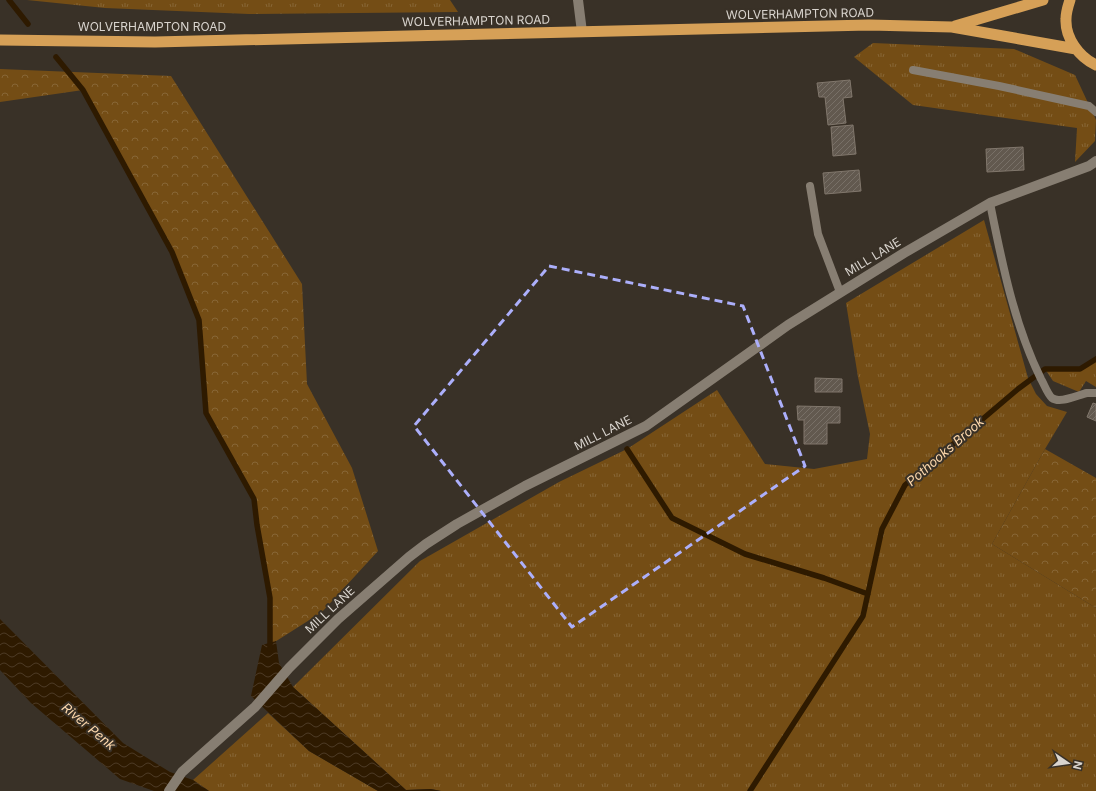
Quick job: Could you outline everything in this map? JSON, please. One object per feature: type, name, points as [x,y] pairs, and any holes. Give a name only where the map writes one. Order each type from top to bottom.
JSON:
[{"type":"highway","name":"WOLVERHAMPTON ROAD","points":[[952,27],[1043,0]]},
{"type":"highway","points":[[1070,0],[1066,19],[1068,33],[1076,49],[1084,58],[1095,66]]},
{"type":"highway","name":"WOLVERHAMPTON ROAD","points":[[0,40],[155,42],[869,25],[952,27],[1076,49]]},
{"type":"street","points":[[578,0],[582,32]]},
{"type":"street","name":"MILL LANE","points":[[169,791],[182,772],[255,707],[289,668],[338,619],[426,544],[457,524],[525,486],[646,426],[788,324],[904,253],[990,204],[1089,166],[1096,161]]},
{"type":"lane","points":[[913,70],[999,86],[1088,106],[1096,112]]},
{"type":"lane","points":[[810,186],[818,234],[840,292]]},
{"type":"lane","points":[[990,204],[1010,297],[1033,362],[1047,391],[1052,398],[1059,400],[1096,392]]},
{"type":"highlighted area","points":[[549,266],[743,306],[805,466],[572,627],[414,426]]},
{"type":"green space","points":[[27,0],[450,0],[458,12],[249,14],[105,8]]},
{"type":"green space","points":[[873,43],[1014,49],[1075,75],[1096,120],[1095,141],[1075,162],[1077,128],[913,105],[854,57]]},
{"type":"green space","points":[[0,69],[171,76],[302,284],[307,384],[352,468],[378,551],[322,612],[270,645],[270,598],[254,499],[206,413],[199,320],[172,252],[83,90],[0,102]]},
{"type":"green space","points":[[984,220],[1028,378],[1036,394],[1047,406],[1067,412],[992,544],[1096,608],[1096,791],[406,790],[293,687],[420,561],[559,482],[627,449],[717,390],[765,464],[814,469],[867,459],[870,434],[858,377],[846,303]]},
{"type":"green space","points":[[1096,359],[1096,387],[1086,381],[1079,392],[1053,381],[1045,369],[1080,369]]},
{"type":"green space","points":[[1045,449],[1096,478],[1096,608],[992,544]]},
{"type":"green space","points":[[268,713],[309,751],[378,791],[209,791],[193,780]]},
{"type":"water","name":"River Penk","points":[[0,619],[123,743],[170,772],[193,780],[209,791],[154,791],[120,779],[31,703],[0,670]]},
{"type":"water","points":[[276,641],[279,663],[293,687],[406,790],[431,789],[441,791],[378,791],[309,751],[251,696],[262,645]]},
{"type":"building","points":[[850,80],[852,97],[843,98],[846,123],[828,125],[825,97],[819,97],[817,83]]},
{"type":"building","points":[[853,125],[856,154],[833,156],[831,127]]},
{"type":"building","points":[[1023,147],[1024,170],[987,172],[986,149]]},
{"type":"building","points":[[859,170],[861,191],[825,194],[823,173]]},
{"type":"building","points":[[815,378],[842,379],[842,392],[815,392]]},
{"type":"building","points":[[1093,403],[1096,404],[1096,421],[1087,417]]},
{"type":"building","points":[[797,406],[840,407],[840,423],[827,423],[827,444],[804,444],[804,420],[798,420]]},
{"type":"waterway","points":[[9,0],[28,24]]},
{"type":"waterway","points":[[56,57],[83,90],[172,252],[199,320],[206,413],[254,499],[270,598],[270,649]]},
{"type":"waterway","name":"Pothooks Brook","points":[[750,791],[863,616],[882,529],[905,485],[1018,389],[1045,369],[1080,369],[1096,359]]},
{"type":"waterway","points":[[627,449],[672,518],[745,554],[824,578],[868,594]]}]
